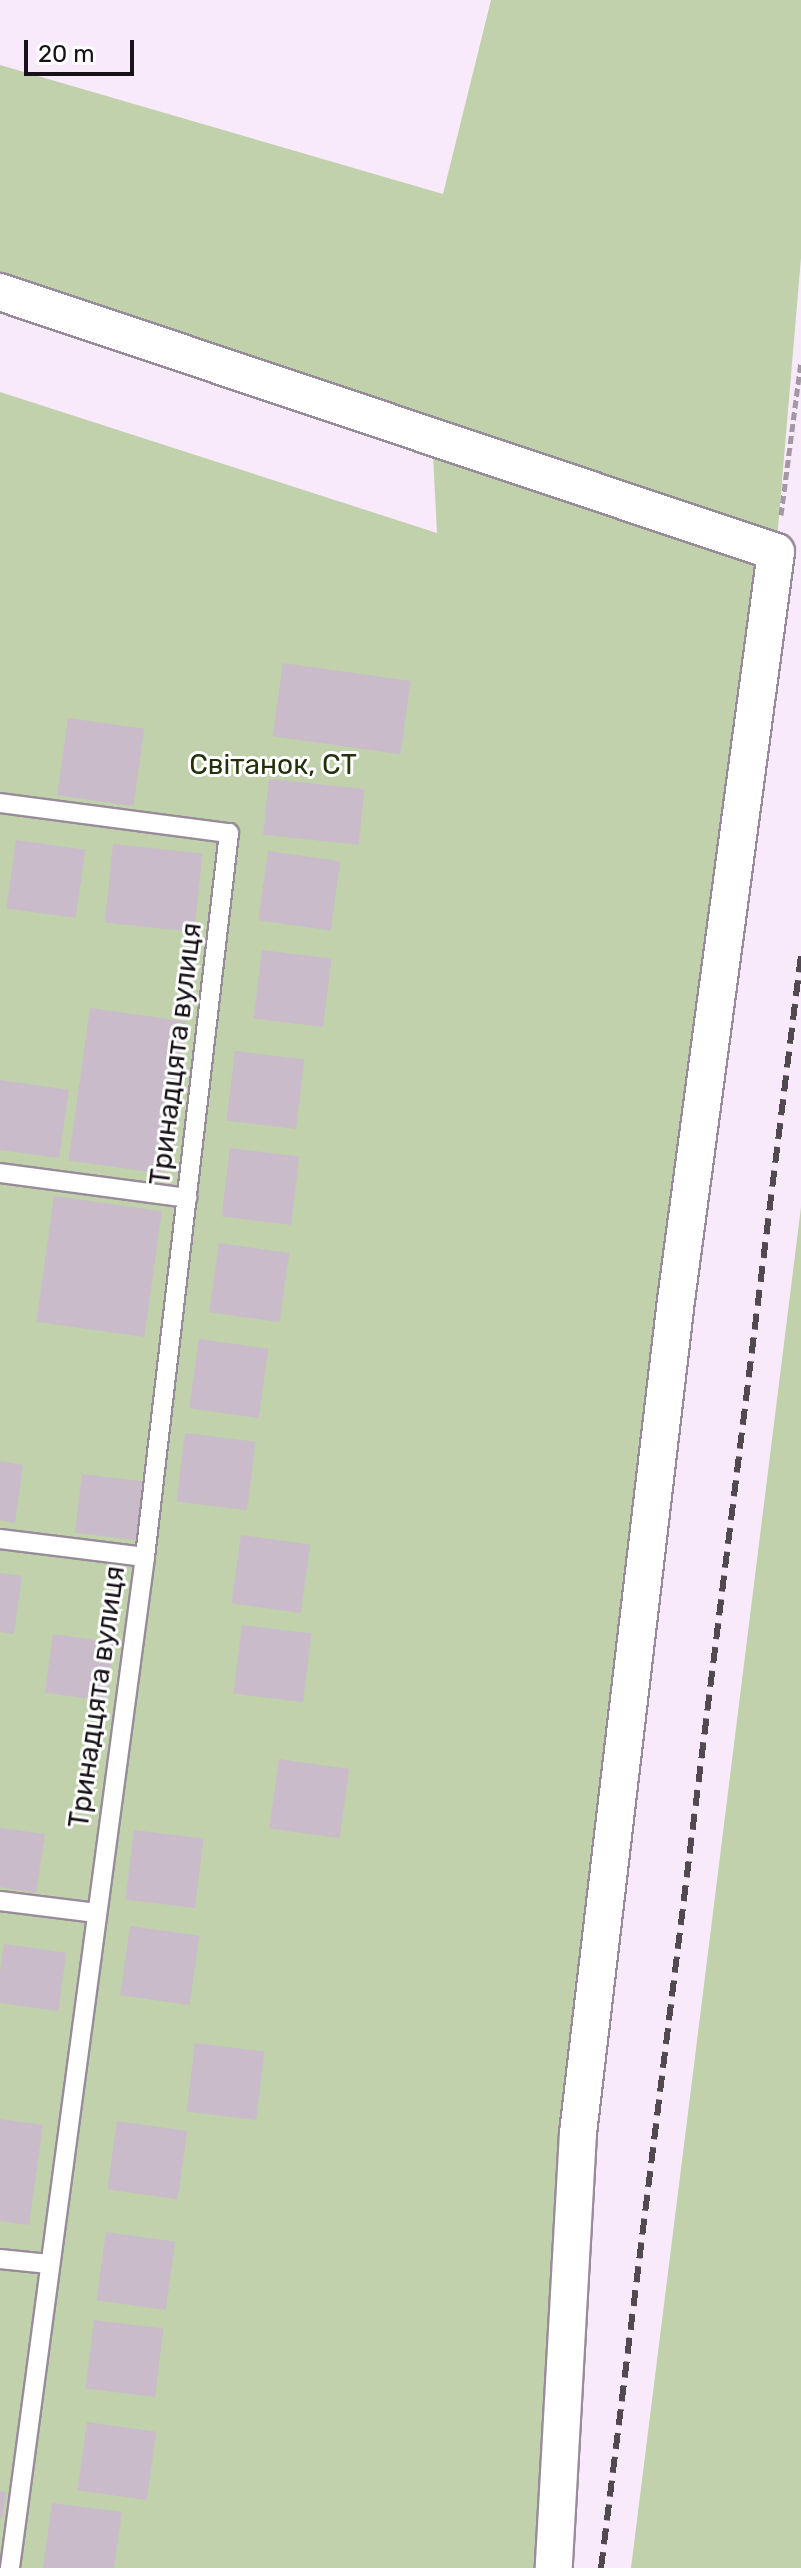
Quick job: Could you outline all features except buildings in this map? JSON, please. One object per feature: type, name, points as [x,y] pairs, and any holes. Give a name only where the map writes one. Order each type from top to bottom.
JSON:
[{"type":"street","points":[[0,292],[776,552],[678,1284],[578,2133],[554,2568]]},
{"type":"lane","name":"Тринадцята вулиця","points":[[0,803],[229,833],[145,1557],[10,2568]]},
{"type":"lane","points":[[0,1173],[187,1198]]},
{"type":"lane","points":[[0,1539],[145,1557]]},
{"type":"lane","points":[[0,1901],[96,1913]]},
{"type":"lane","points":[[0,2259],[49,2264]]},
{"type":"path","points":[[776,552],[801,361]]},
{"type":"green space","name":"Світанок, СТ","points":[[491,0],[801,0],[801,258],[776,552],[623,1752],[554,2568],[0,2568],[0,392],[437,533],[432,436],[0,292],[0,65],[443,194]]},
{"type":"green space","points":[[801,1207],[801,2568],[631,2568],[693,2073]]},
{"type":"railway","points":[[601,2568],[801,956]]}]
